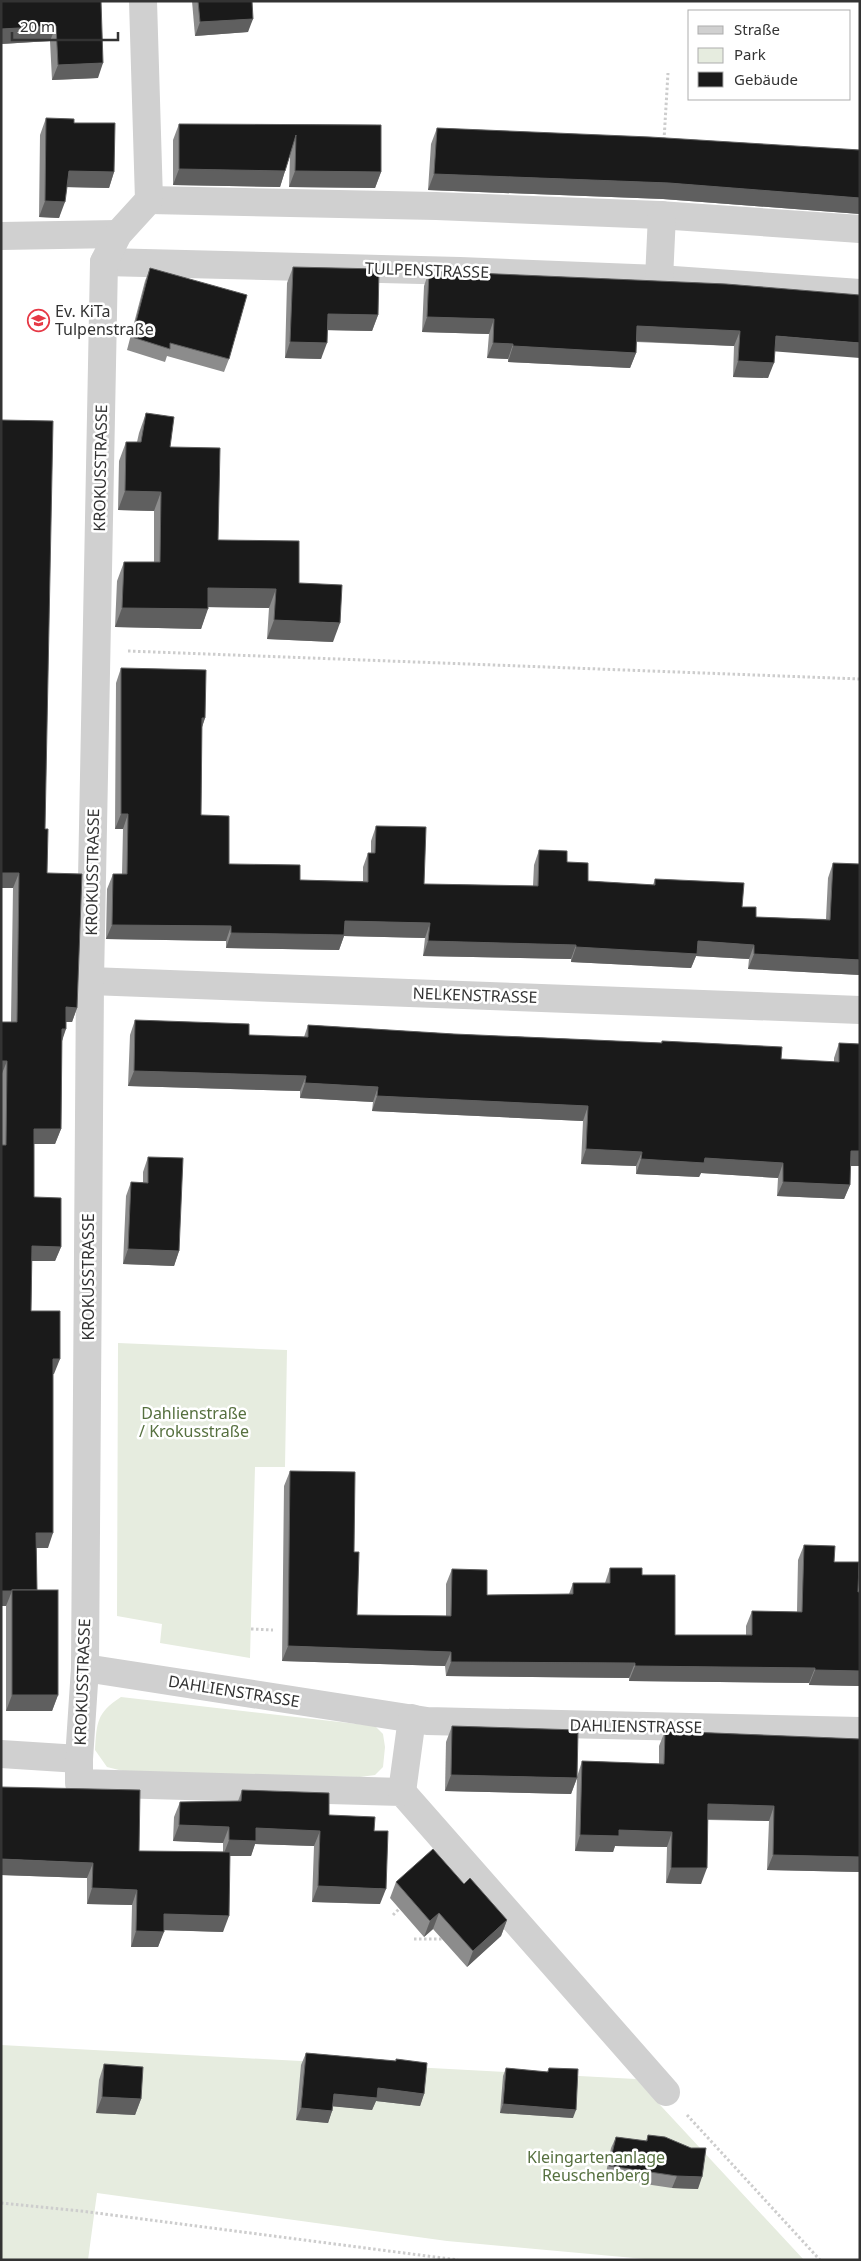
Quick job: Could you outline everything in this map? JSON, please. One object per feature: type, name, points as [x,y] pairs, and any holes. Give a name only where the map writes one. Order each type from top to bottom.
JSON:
[{"type":"street","points":[[144,1],[149,200],[436,206],[662,215],[860,228]]},
{"type":"street","name":"KROKUSSTRASSE","points":[[1,1754],[40,1757],[79,1771],[85,1668],[90,980],[104,262],[118,234],[149,200]]},
{"type":"street","points":[[660,279],[662,215]]},
{"type":"street","points":[[1,236],[118,234]]},
{"type":"street","name":"TULPENSTRASSE","points":[[104,262],[460,271],[660,279],[860,293]]},
{"type":"street","name":"NELKENSTRASSE","points":[[90,980],[860,1010]]},
{"type":"street","name":"DAHLIENSTRASSE","points":[[85,1668],[427,1721],[860,1731]]},
{"type":"street","points":[[402,1792],[412,1718]]},
{"type":"street","points":[[79,1771],[402,1792],[666,2092]]},
{"type":"path","points":[[663,150],[668,73]]},
{"type":"path","points":[[97,650],[860,679]]},
{"type":"path","points":[[251,1629],[274,1630]]},
{"type":"path","points":[[392,1915],[399,1909]]},
{"type":"path","points":[[414,1939],[442,1939]]},
{"type":"path","points":[[666,2092],[820,2260]]},
{"type":"path","points":[[1,2203],[81,2211],[458,2260]]},
{"type":"green space","name":"Dahlienstraße / Krokusstraße","points":[[118,1343],[287,1350],[285,1467],[255,1467],[250,1658],[160,1643],[162,1624],[117,1616]]},
{"type":"green space","points":[[121,1697],[375,1726],[383,1734],[385,1747],[383,1767],[375,1775],[360,1777],[127,1772],[107,1767],[95,1750],[96,1733],[102,1714]]},
{"type":"green space","name":"Kleingartenanlage Reuschenberg","points":[[1,2045],[636,2079],[804,2260],[656,2260],[447,2241],[97,2193],[88,2260],[1,2260]]},
{"type":"building","points":[[1,1],[101,1],[103,63],[58,65],[56,26],[1,29]]},
{"type":"building","points":[[198,1],[252,1],[253,19],[200,22]]},
{"type":"building","points":[[46,118],[74,119],[74,123],[115,123],[114,172],[69,171],[65,202],[45,201]]},
{"type":"building","points":[[179,124],[381,125],[381,172],[295,171],[296,135],[285,171],[179,169]]},
{"type":"building","points":[[437,128],[650,137],[860,150],[860,198],[669,183],[434,174]]},
{"type":"building","points":[[293,267],[379,269],[378,315],[328,314],[327,343],[290,342]]},
{"type":"building","points":[[150,268],[247,295],[229,359],[170,343],[170,349],[132,337]]},
{"type":"building","points":[[429,271],[726,284],[860,295],[860,343],[776,336],[774,363],[738,361],[740,331],[637,326],[636,353],[513,346],[513,344],[493,343],[494,319],[427,317]]},
{"type":"building","points":[[146,413],[174,417],[170,447],[220,448],[218,540],[299,541],[299,583],[342,585],[340,623],[274,620],[276,589],[208,588],[208,609],[122,608],[124,562],[160,562],[161,492],[125,491],[126,442],[141,442]]},
{"type":"building","points":[[1,420],[53,421],[45,829],[48,829],[47,873],[82,874],[77,1008],[66,1007],[66,1029],[62,1029],[61,1129],[34,1129],[34,1197],[61,1198],[61,1247],[32,1246],[31,1311],[60,1311],[60,1359],[53,1359],[53,1533],[36,1533],[37,1590],[12,1591],[1,1591],[1,1145],[6,1145],[7,1061],[1,1061],[1,1022],[17,1022],[19,873],[1,873]]},
{"type":"building","points":[[121,668],[206,670],[205,718],[202,718],[201,815],[229,816],[229,864],[300,865],[300,880],[368,882],[368,853],[375,853],[376,826],[426,827],[424,884],[538,886],[539,850],[567,851],[567,862],[588,863],[588,881],[655,885],[655,879],[744,883],[742,907],[756,907],[756,917],[830,920],[833,863],[860,864],[860,960],[754,954],[754,945],[698,941],[697,954],[576,947],[576,945],[428,941],[430,923],[345,921],[344,935],[231,933],[231,926],[112,925],[113,874],[127,874],[128,814],[121,814]]},
{"type":"building","points":[[135,1020],[249,1024],[249,1035],[308,1037],[308,1025],[454,1034],[782,1047],[781,1059],[839,1062],[839,1043],[860,1044],[860,1151],[851,1151],[850,1185],[783,1182],[783,1163],[705,1158],[704,1163],[641,1159],[642,1152],[586,1149],[588,1106],[377,1096],[378,1087],[305,1083],[306,1076],[134,1071]]},
{"type":"building","points":[[148,1157],[183,1158],[179,1251],[128,1249],[131,1182],[148,1183]]},
{"type":"building","points":[[290,1471],[355,1472],[354,1552],[359,1552],[357,1615],[451,1616],[452,1569],[487,1570],[487,1595],[573,1594],[573,1583],[610,1583],[610,1568],[642,1568],[642,1575],[675,1575],[675,1635],[752,1635],[752,1611],[802,1612],[804,1545],[835,1546],[834,1562],[859,1562],[860,1671],[815,1670],[815,1668],[635,1666],[635,1663],[451,1662],[451,1652],[288,1646]]},
{"type":"building","points":[[12,1590],[58,1590],[58,1695],[12,1695]]},
{"type":"building","points":[[452,1726],[578,1730],[577,1778],[451,1775]]},
{"type":"building","points":[[665,1731],[860,1739],[860,1857],[773,1855],[774,1806],[708,1804],[707,1868],[671,1868],[672,1832],[619,1830],[619,1836],[580,1835],[582,1761],[664,1764]]},
{"type":"building","points":[[1,1787],[140,1790],[139,1851],[230,1852],[229,1916],[164,1914],[164,1932],[136,1931],[137,1890],[92,1888],[93,1863],[1,1859]]},
{"type":"building","points":[[242,1790],[329,1793],[329,1815],[375,1817],[374,1831],[388,1831],[386,1889],[318,1886],[320,1831],[256,1828],[256,1841],[229,1840],[229,1827],[179,1825],[180,1802],[241,1801]]},
{"type":"building","points":[[433,1849],[464,1884],[470,1878],[507,1920],[473,1951],[439,1913],[430,1921],[396,1882]]},
{"type":"building","points":[[306,2053],[427,2063],[424,2094],[378,2088],[377,2098],[334,2094],[332,2111],[301,2108]]},
{"type":"building","points":[[104,2064],[143,2067],[141,2099],[102,2097]]},
{"type":"building","points":[[506,2068],[548,2072],[549,2068],[578,2069],[576,2110],[503,2104]]},
{"type":"building","points":[[648,2135],[665,2137],[691,2148],[706,2148],[702,2177],[677,2176],[609,2166],[616,2137],[647,2141]]},
{"type":"place","name":"Ev. KiTa Tulpenstraße","points":[[39,320]]}]
